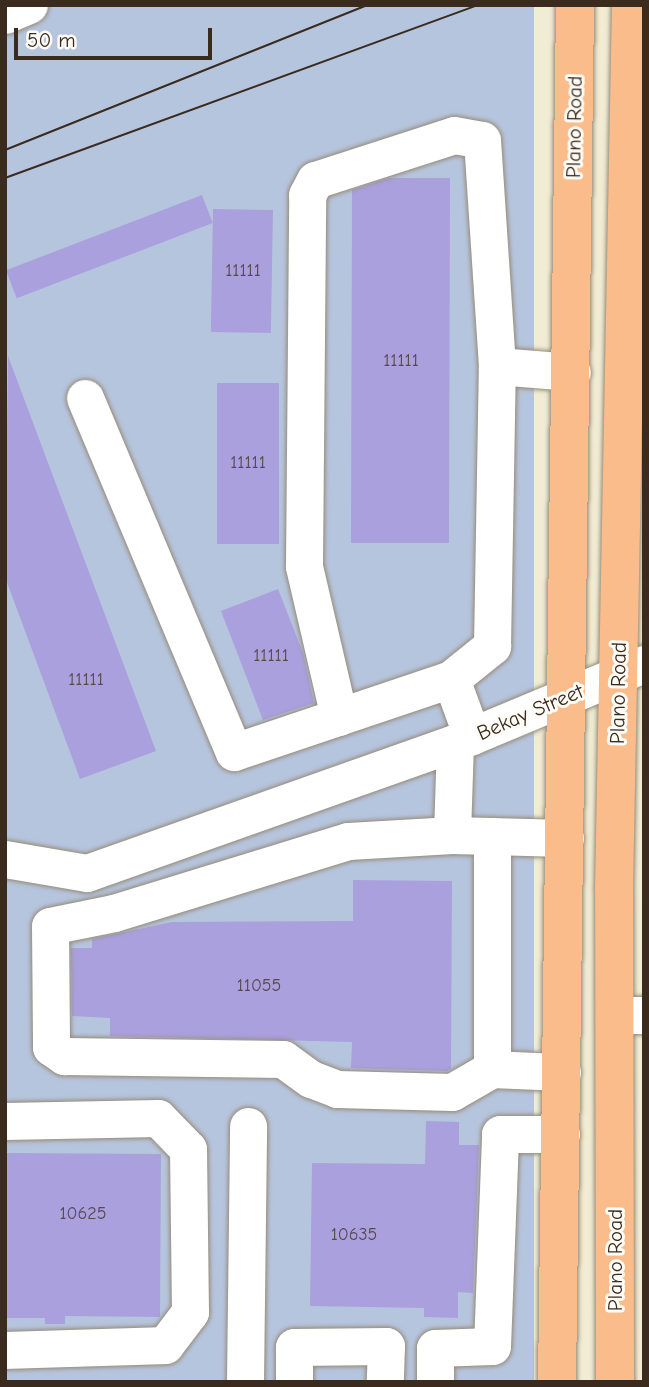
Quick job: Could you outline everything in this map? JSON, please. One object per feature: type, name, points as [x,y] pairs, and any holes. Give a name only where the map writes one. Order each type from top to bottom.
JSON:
[{"type":"main road","name":"Plano Road","points":[[557,1382],[575,5]]},
{"type":"main road","name":"Plano Road","points":[[615,1382],[629,1015],[631,5]]},
{"type":"street","points":[[5,15],[29,5]]},
{"type":"street","points":[[85,398],[234,752],[339,717],[451,679],[492,646],[498,366],[482,140],[454,135],[315,180],[307,195],[304,566],[339,717]]},
{"type":"street","points":[[498,366],[572,372]]},
{"type":"street","name":"Bekay Street","points":[[5,859],[87,873],[463,740],[631,669]]},
{"type":"street","points":[[451,679],[463,740],[452,835]]},
{"type":"street","points":[[562,1072],[492,1069],[452,1092],[337,1090],[311,1079],[283,1059],[64,1056],[51,1048],[50,926],[114,913],[348,841],[452,835],[565,838]]},
{"type":"street","points":[[492,836],[492,1069]]},
{"type":"street","points":[[5,1121],[158,1118],[188,1149],[190,1312],[165,1345],[52,1366],[5,1350]]},
{"type":"street","points":[[245,1382],[248,1126]]},
{"type":"street","points":[[435,1382],[435,1348],[492,1346],[500,1134],[561,1134]]},
{"type":"street","points":[[293,1382],[294,1347],[386,1346],[385,1382]]},
{"type":"shaded area","points":[[5,5],[534,5],[534,1382],[5,1382]]},
{"type":"building","points":[[389,178],[450,178],[449,543],[351,543],[352,190]]},
{"type":"building","points":[[202,195],[213,223],[17,298],[6,270]]},
{"type":"building","points":[[213,209],[273,210],[271,333],[211,332]]},
{"type":"building","points":[[8,356],[156,751],[80,779],[5,577]]},
{"type":"building","points":[[217,383],[279,383],[279,544],[217,544]]},
{"type":"building","points":[[278,589],[303,653],[314,703],[263,720],[221,611]]},
{"type":"building","points":[[353,880],[452,881],[451,1069],[351,1068],[352,1042],[110,1036],[110,1018],[72,1016],[71,948],[92,948],[92,939],[172,922],[353,921]]},
{"type":"building","points":[[426,1121],[459,1122],[459,1145],[479,1145],[473,1293],[458,1292],[458,1318],[424,1317],[424,1308],[310,1306],[312,1163],[425,1164]]},
{"type":"building","points":[[5,1153],[161,1154],[160,1317],[65,1316],[65,1324],[45,1324],[45,1318],[5,1318]]},
{"type":"tram line","points":[[5,150],[368,5]]},
{"type":"tram line","points":[[5,178],[478,5]]}]
